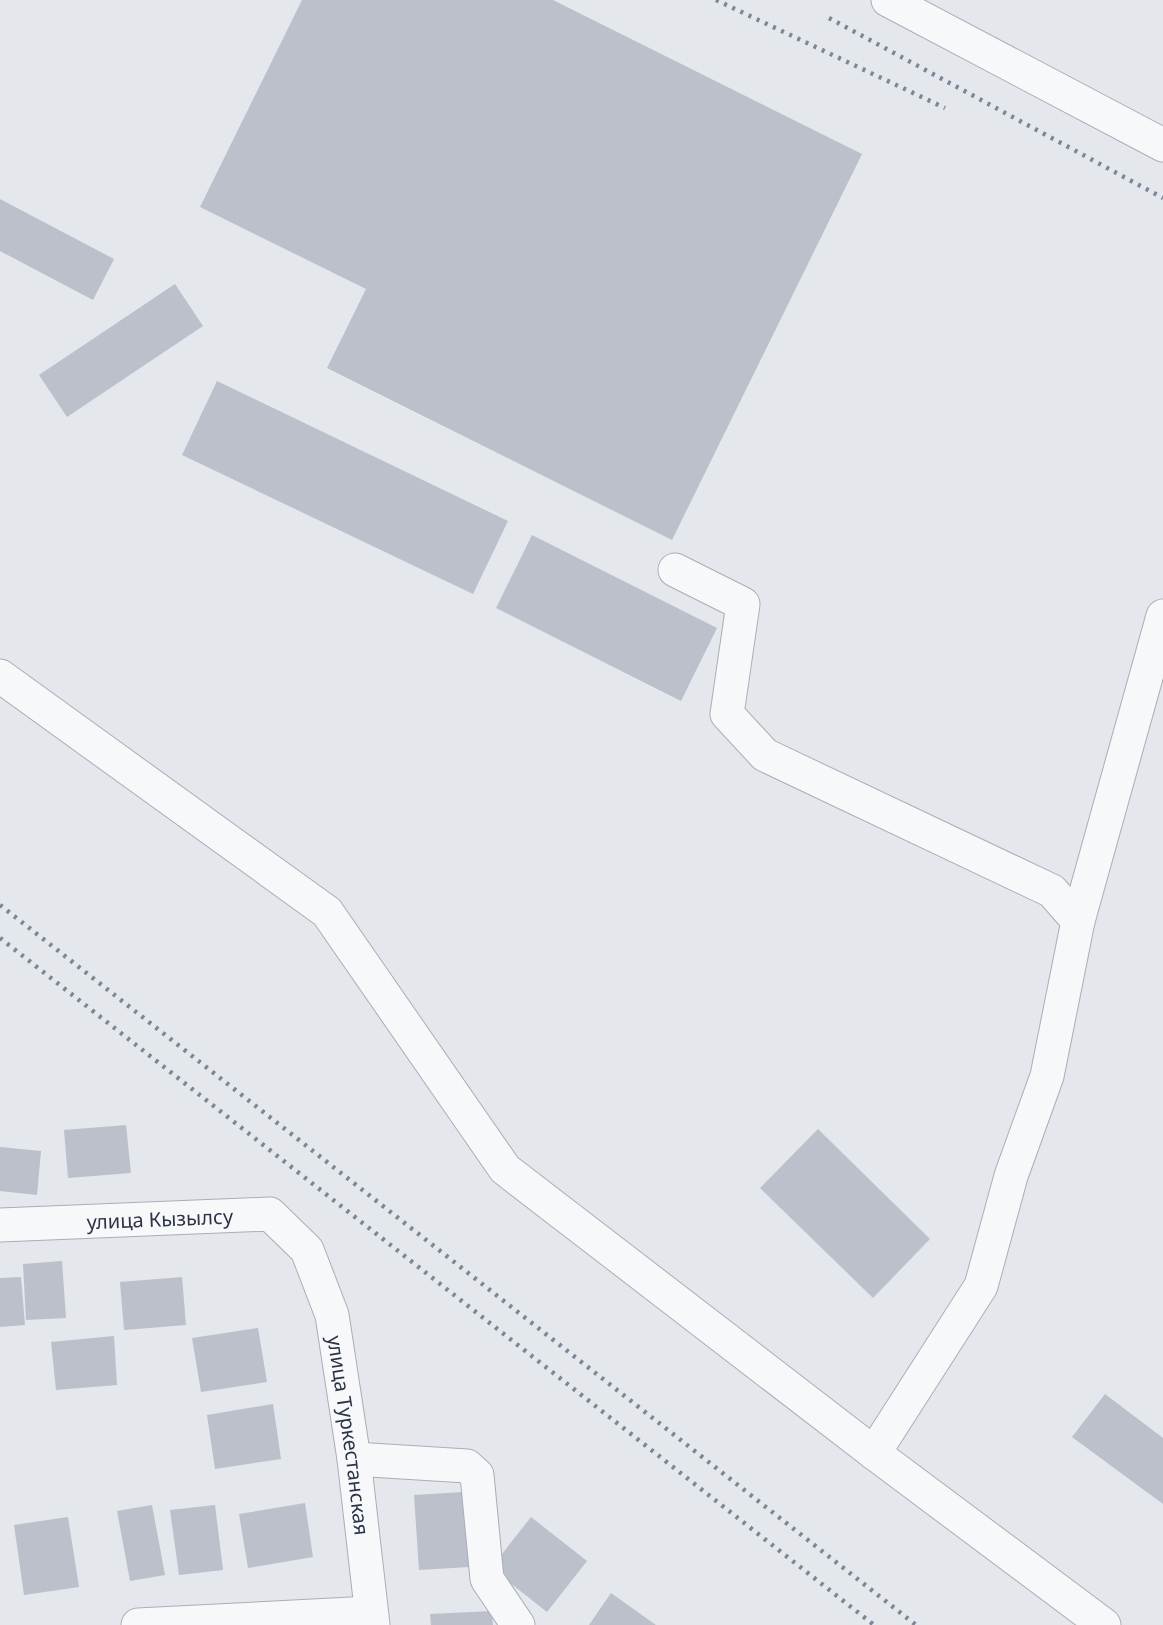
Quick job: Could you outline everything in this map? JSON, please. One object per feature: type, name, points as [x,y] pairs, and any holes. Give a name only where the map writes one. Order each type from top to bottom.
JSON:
[{"type":"street","points":[[888,0],[1163,145]]},
{"type":"street","points":[[675,570],[743,604],[727,714],[765,755],[1052,891],[1078,921]]},
{"type":"street","points":[[874,1453],[981,1286],[1011,1176],[1047,1076],[1078,921],[1163,616]]},
{"type":"street","points":[[0,676],[327,912],[505,1168],[874,1453],[1104,1625]]},
{"type":"street","name":"улица Кызылсу","points":[[0,1225],[270,1214],[307,1250]]},
{"type":"street","name":"улица Туркестанская","points":[[307,1250],[332,1315],[354,1459],[372,1619]]},
{"type":"street","points":[[354,1459],[466,1466],[477,1475],[487,1578],[518,1625]]},
{"type":"street","points":[[138,1625],[372,1619]]},
{"type":"building","points":[[302,0],[553,0],[862,154],[672,540],[327,368],[366,289],[200,207]]},
{"type":"building","points":[[0,199],[114,259],[93,300],[0,251]]},
{"type":"building","points":[[175,284],[203,326],[67,417],[39,375]]},
{"type":"building","points":[[217,381],[508,521],[473,594],[182,455]]},
{"type":"building","points":[[532,535],[717,628],[681,701],[496,608]]},
{"type":"building","points":[[126,1125],[131,1173],[68,1178],[64,1130]]},
{"type":"building","points":[[818,1129],[930,1239],[873,1298],[760,1188]]},
{"type":"building","points":[[0,1147],[41,1151],[37,1195],[0,1191]]},
{"type":"building","points":[[62,1261],[66,1318],[26,1320],[23,1264]]},
{"type":"building","points":[[21,1277],[25,1325],[0,1327],[0,1278]]},
{"type":"building","points":[[182,1277],[186,1325],[124,1330],[120,1282]]},
{"type":"building","points":[[258,1328],[267,1382],[201,1392],[192,1338]]},
{"type":"building","points":[[114,1336],[117,1385],[56,1390],[51,1342]]},
{"type":"building","points":[[1105,1394],[1163,1438],[1163,1504],[1072,1437]]},
{"type":"building","points":[[273,1404],[281,1459],[215,1469],[207,1415]]},
{"type":"building","points":[[463,1492],[469,1567],[419,1570],[414,1495]]},
{"type":"building","points":[[305,1503],[313,1557],[248,1568],[239,1514]]},
{"type":"building","points":[[152,1505],[165,1575],[130,1581],[117,1511]]},
{"type":"building","points":[[215,1505],[223,1570],[179,1575],[170,1510]]},
{"type":"building","points":[[68,1517],[79,1587],[24,1595],[14,1525]]},
{"type":"building","points":[[531,1517],[587,1561],[547,1612],[491,1568]]},
{"type":"building","points":[[611,1593],[656,1625],[589,1625]]},
{"type":"building","points":[[492,1611],[493,1625],[431,1625],[430,1614]]},
{"type":"railway","points":[[716,0],[945,108]]},
{"type":"railway","points":[[829,18],[1163,198]]},
{"type":"railway","points":[[0,905],[916,1625]]},
{"type":"railway","points":[[0,938],[874,1625]]}]
